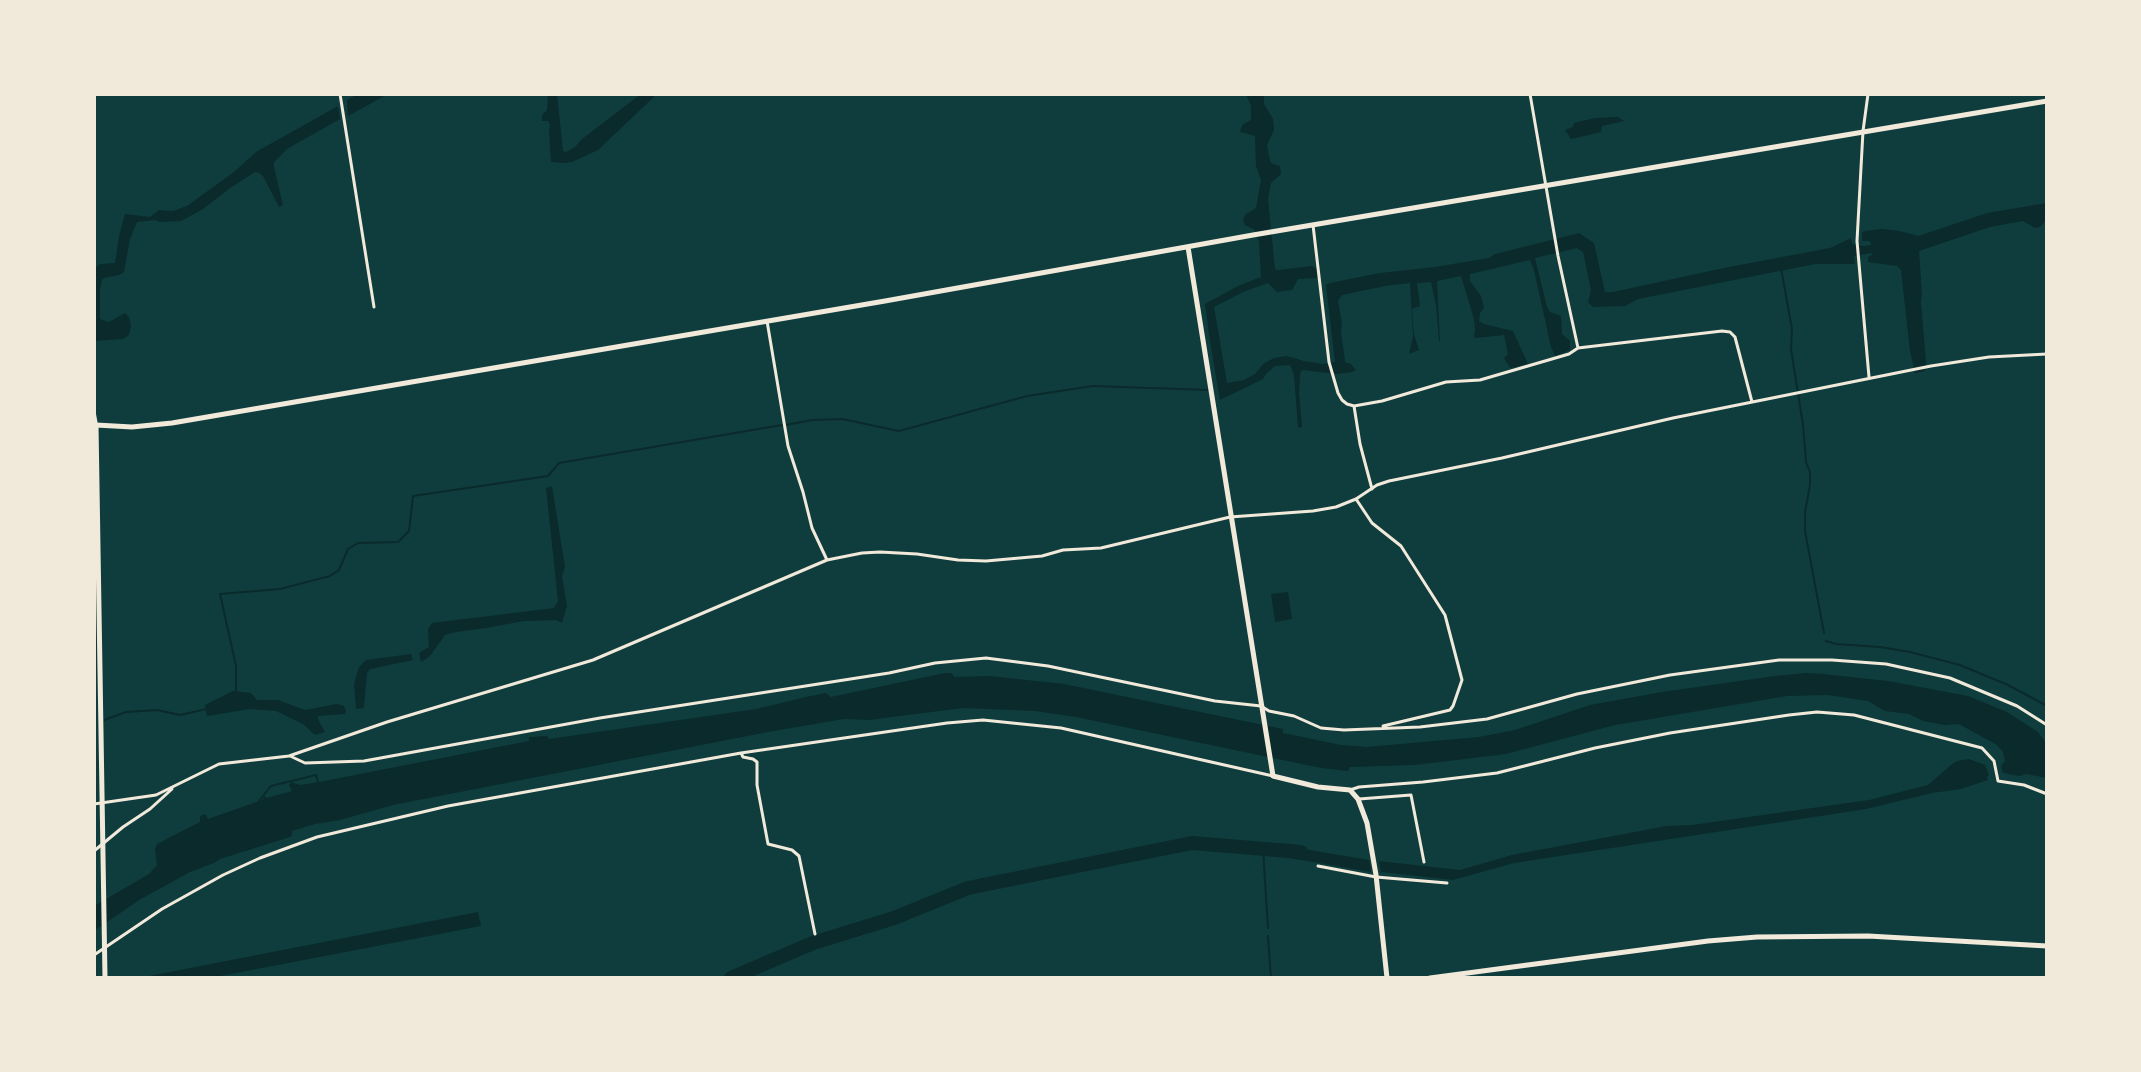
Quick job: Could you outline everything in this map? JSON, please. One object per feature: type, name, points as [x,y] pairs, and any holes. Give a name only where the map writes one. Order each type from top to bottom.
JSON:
[{"type":"main road","points":[[105,978],[101,715],[97,706],[95,424],[132,427],[172,423],[2047,101]]},
{"type":"main road","points":[[1188,247],[1272,772],[1318,787],[1350,790],[1358,799],[1367,823],[1376,876],[1387,978]]},
{"type":"main road","points":[[1430,978],[1757,937],[1868,936],[2047,946]]},
{"type":"street","points":[[340,94],[374,307]]},
{"type":"street","points":[[1530,94],[1558,256],[1578,348]]},
{"type":"street","points":[[1868,94],[1857,241],[1869,378]]},
{"type":"street","points":[[1313,225],[1332,378],[1342,400],[1354,406],[1446,382],[1480,380],[1569,354],[1578,348],[1730,332],[1735,337],[1752,402]]},
{"type":"street","points":[[767,320],[788,446],[812,528],[827,560]]},
{"type":"street","points":[[94,804],[156,795],[219,764],[289,756],[387,722],[593,660],[827,560],[880,552],[958,560],[1005,560],[1063,550],[1101,548],[1230,517],[1336,507],[1389,481],[1869,378],[1989,357],[2047,354]]},
{"type":"street","points":[[1354,406],[1372,489]]},
{"type":"street","points":[[94,414],[95,424]]},
{"type":"street","points":[[1357,499],[1372,523],[1401,546],[1449,621],[1462,680],[1450,710],[1373,729]]},
{"type":"street","points":[[289,756],[305,763],[364,761],[600,718],[961,659],[986,658],[1048,666],[1188,697],[1261,706],[1321,728],[1344,730],[1420,727],[1487,719],[1577,694],[1670,675],[1779,660],[1832,660],[1886,664],[1950,678],[2017,706],[2047,725]]},
{"type":"street","points":[[1350,790],[1497,773],[1670,733],[1817,712],[1854,715],[1982,748],[1994,761],[1998,781],[2024,785],[2047,794]]},
{"type":"street","points":[[94,955],[162,909],[223,875],[317,837],[448,806],[741,753],[983,720],[1061,728],[1272,772]]},
{"type":"street","points":[[741,753],[743,757],[757,762],[757,785],[768,844],[792,850],[799,856],[815,934]]},
{"type":"street","points":[[94,851],[176,786]]},
{"type":"street","points":[[1358,799],[1411,795],[1424,862]]},
{"type":"street","points":[[1318,866],[1447,883]]},
{"type":"water","points":[[358,94],[388,94],[348,116],[347,100]]},
{"type":"water","points":[[548,94],[557,94],[563,151],[566,152],[641,94],[657,94],[598,150],[563,163],[551,162],[550,125],[548,121],[542,121],[542,115],[547,110]]},
{"type":"water","points":[[1246,94],[1264,94],[1264,104],[1273,119],[1274,130],[1267,145],[1271,163],[1280,166],[1281,174],[1271,183],[1268,199],[1275,269],[1312,266],[1317,269],[1319,278],[1298,279],[1292,290],[1277,292],[1268,283],[1214,307],[1227,383],[1244,380],[1274,358],[1287,356],[1323,364],[1335,362],[1326,285],[1330,283],[1489,258],[1579,233],[1594,243],[1605,292],[1613,292],[1830,248],[1851,238],[1852,244],[1871,245],[1870,241],[1862,241],[1862,232],[1865,231],[1882,229],[1918,236],[1987,213],[2047,203],[2047,219],[2035,228],[2023,221],[1990,227],[1919,251],[1926,362],[1925,371],[1915,373],[1901,270],[1897,266],[1868,262],[1872,253],[1854,256],[1855,264],[1815,264],[1638,299],[1625,306],[1593,307],[1588,302],[1591,290],[1583,252],[1577,248],[1535,258],[1547,307],[1550,312],[1561,316],[1562,334],[1570,341],[1570,350],[1555,356],[1530,260],[1470,274],[1470,281],[1481,296],[1484,308],[1479,321],[1513,331],[1528,364],[1510,368],[1504,358],[1508,354],[1504,335],[1474,337],[1474,319],[1461,276],[1437,281],[1440,341],[1431,282],[1417,283],[1420,306],[1412,309],[1419,350],[1409,354],[1413,336],[1410,283],[1342,295],[1338,301],[1345,361],[1356,370],[1337,374],[1302,370],[1299,392],[1302,427],[1298,428],[1294,375],[1290,365],[1275,366],[1263,379],[1220,400],[1210,341],[1205,304],[1261,277],[1259,242],[1255,230],[1245,225],[1243,219],[1256,208],[1261,180],[1256,166],[1255,136],[1240,132],[1242,125],[1251,120],[1251,106]]},
{"type":"water","points":[[338,106],[340,119],[287,149],[274,162],[283,205],[279,207],[263,176],[255,172],[181,221],[137,222],[130,239],[124,272],[104,278],[100,289],[100,319],[109,322],[125,313],[131,326],[129,335],[123,339],[94,341],[94,269],[100,264],[115,263],[125,214],[150,217],[159,210],[173,211],[187,206],[256,152]]},
{"type":"water","points":[[1618,117],[1624,121],[1602,126],[1601,132],[1571,139],[1565,130],[1573,127],[1574,123]]},
{"type":"water","points":[[552,486],[565,567],[562,576],[567,606],[562,623],[556,620],[524,621],[445,635],[430,656],[421,662],[419,653],[429,647],[428,629],[432,623],[554,608],[558,601],[546,488]]},
{"type":"water","points":[[1288,592],[1292,619],[1275,622],[1271,594]]},
{"type":"water","points":[[411,654],[413,660],[370,669],[364,708],[356,709],[354,684],[359,667],[366,660]]},
{"type":"water","points":[[952,673],[954,677],[990,676],[1064,684],[1283,729],[1283,733],[1367,747],[1479,737],[1515,730],[1590,705],[1775,676],[1823,674],[1888,681],[1968,696],[2007,712],[2038,732],[2047,744],[2047,778],[2003,773],[2001,766],[2005,761],[1997,745],[1959,724],[1923,721],[1909,714],[1885,711],[1868,701],[1828,695],[1787,696],[1615,725],[1506,754],[1415,765],[1350,767],[1348,771],[1076,717],[1035,711],[963,708],[869,720],[844,719],[768,732],[393,805],[315,824],[292,831],[292,836],[287,838],[190,872],[139,900],[94,931],[94,906],[149,874],[157,865],[157,844],[200,822],[200,816],[205,814],[208,819],[262,800],[265,796],[292,791],[291,782],[300,785],[319,782],[529,741],[529,737],[547,736],[549,739],[756,709],[826,693],[831,697]]},
{"type":"water","points":[[233,691],[251,693],[257,700],[278,700],[305,710],[337,704],[344,706],[346,711],[345,714],[318,716],[325,732],[315,735],[303,724],[276,711],[250,709],[207,716],[205,705]]},
{"type":"water","points":[[1969,759],[1985,765],[1988,780],[1961,789],[1866,809],[1514,863],[1453,880],[1381,872],[1379,861],[1460,870],[1512,855],[1667,826],[1869,800],[1928,785],[1957,761]]},
{"type":"water","points":[[1285,846],[1369,860],[1371,872],[1284,857]]},
{"type":"water","points":[[478,912],[481,926],[210,978],[139,978]]},
{"type":"waterway","points":[[1781,268],[1792,329],[1791,349],[1806,462],[1810,472],[1805,531],[1824,633]]},
{"type":"waterway","points":[[786,425],[842,419],[899,431],[1027,396],[1093,386],[1208,390]]},
{"type":"waterway","points":[[236,691],[236,666],[220,594],[280,589],[330,576],[339,570],[348,549],[358,543],[398,542],[409,531],[413,496],[548,476],[559,463],[782,425]]},
{"type":"waterway","points":[[1826,641],[1910,652],[1960,665],[2047,706]]},
{"type":"waterway","points":[[104,720],[126,712],[157,710],[180,715],[207,709]]},
{"type":"waterway","points":[[259,801],[271,786],[316,775],[318,782]]},
{"type":"waterway","points":[[731,978],[813,943],[894,918],[968,888],[1192,843],[1301,852]]},
{"type":"waterway","points":[[1263,849],[1268,928]]},
{"type":"waterway","points":[[1268,936],[1271,978]]}]
